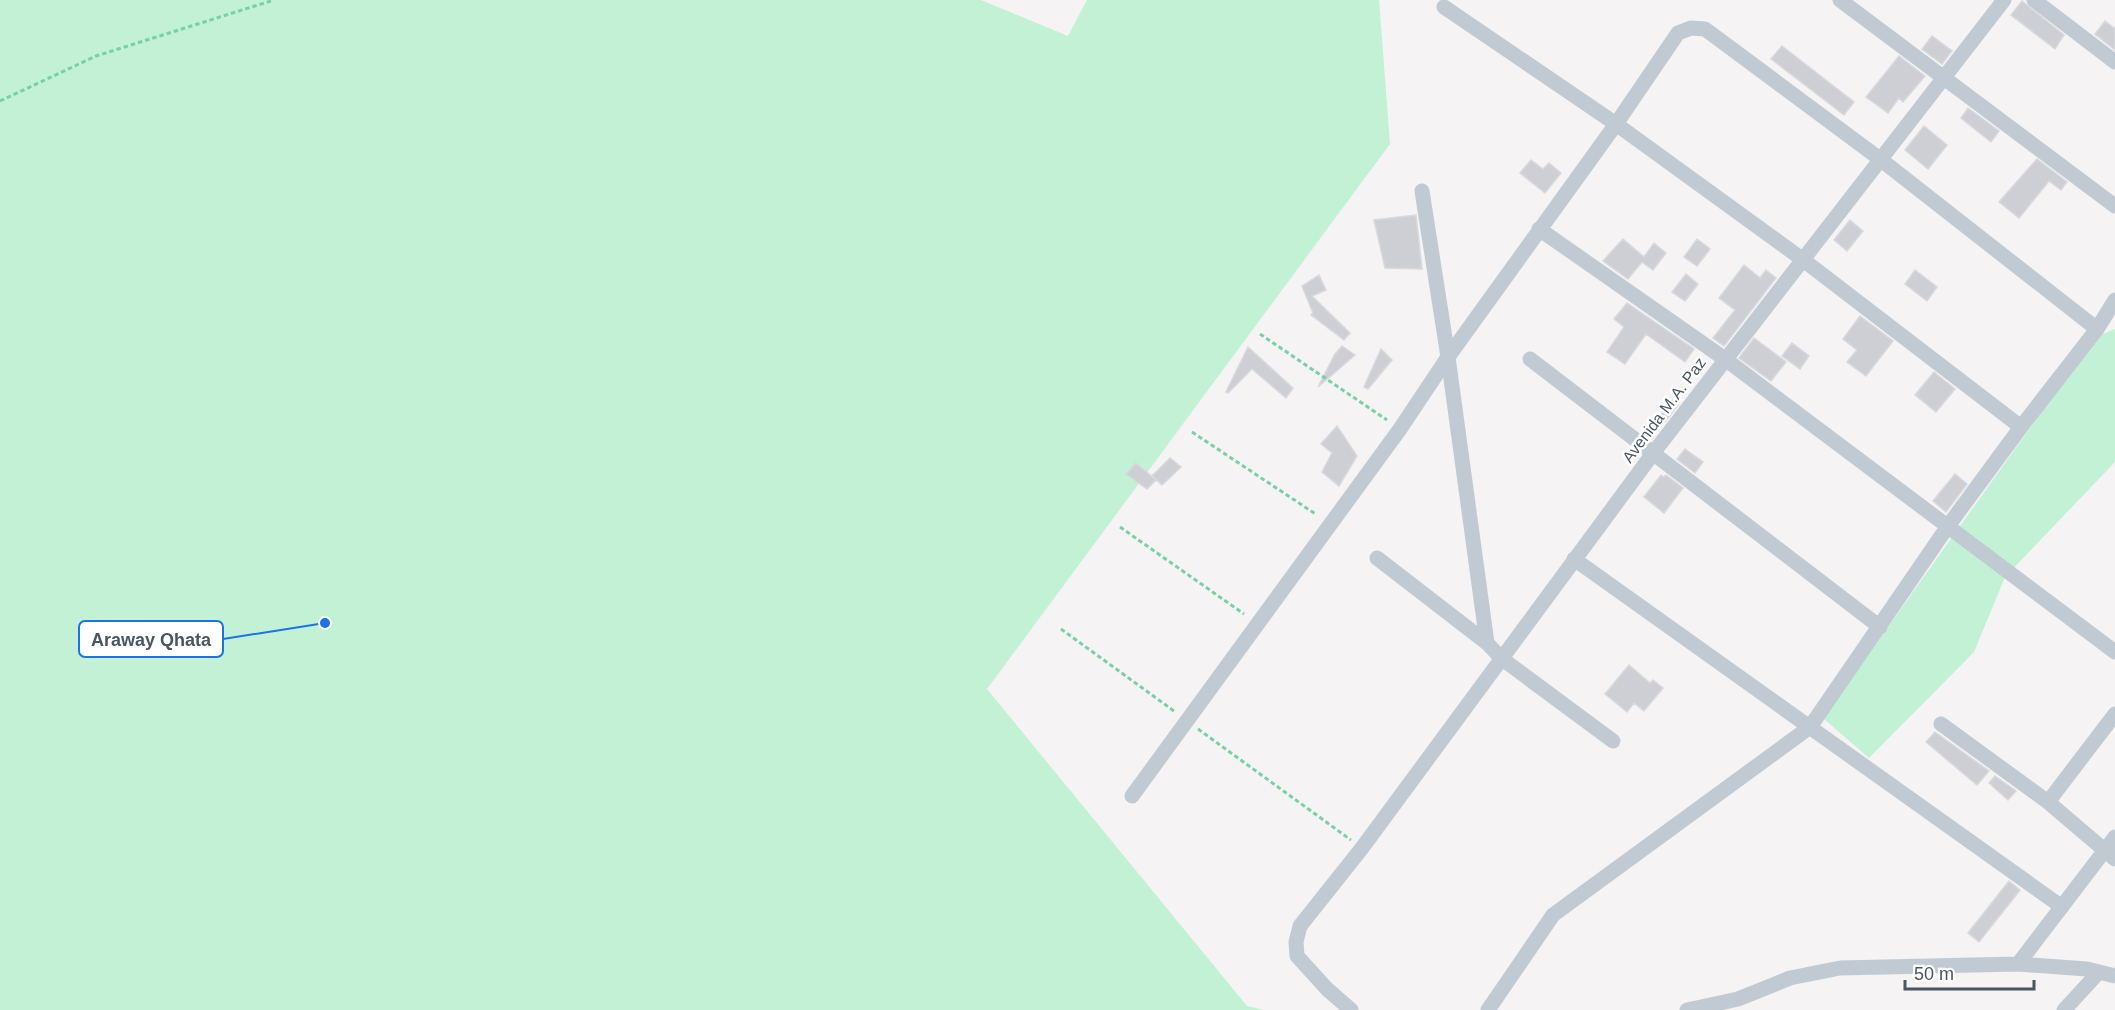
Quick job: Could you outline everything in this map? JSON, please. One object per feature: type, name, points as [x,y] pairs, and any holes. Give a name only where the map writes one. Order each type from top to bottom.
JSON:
[{"type":"street","points":[[1840,0],[2115,206]]},
{"type":"street","name":"Avenida M.A. Paz","points":[[1351,1010],[1327,989],[1297,956],[1296,942],[1300,926],[1362,848],[1654,452],[2004,0]]},
{"type":"street","points":[[2034,0],[2115,62]]},
{"type":"street","points":[[1444,7],[1616,124],[1802,259],[2021,427]]},
{"type":"street","points":[[1132,796],[1401,429],[1448,357],[1616,124],[1678,33],[1691,28],[1705,29],[1880,159],[2097,329]]},
{"type":"street","points":[[1422,191],[1448,357],[1487,643]]},
{"type":"street","points":[[1539,230],[1725,359],[2115,652]]},
{"type":"street","points":[[1488,1010],[1553,915],[1810,727],[1948,526],[2097,329],[2115,300]]},
{"type":"street","points":[[1530,359],[1880,627]]},
{"type":"street","points":[[1377,558],[1487,643],[1501,658],[1612,741]]},
{"type":"street","points":[[1574,559],[2062,907]]},
{"type":"street","points":[[2048,802],[2115,714]]},
{"type":"street","points":[[1941,724],[2048,802],[2110,855]]},
{"type":"street","points":[[2018,964],[2062,907],[2110,855],[2115,837]]},
{"type":"street","points":[[1687,1010],[1738,999],[1790,978],[1840,968],[2018,964],[2087,969],[2115,976]]},
{"type":"street","points":[[2064,1010],[2099,972]]},
{"type":"path","points":[[0,101],[96,56],[274,0]]},
{"type":"path","points":[[1260,334],[1401,429]]},
{"type":"path","points":[[1192,432],[1331,525]]},
{"type":"path","points":[[1120,526],[1258,624]]},
{"type":"path","points":[[1061,629],[1362,848]]},
{"type":"green space","points":[[0,0],[981,0],[1068,36],[1087,0],[1379,0],[1390,144],[987,689],[1247,1006],[1264,1010],[0,1010]]},
{"type":"green space","points":[[2115,329],[2115,462],[2005,577],[1974,652],[1869,758],[1823,718],[2095,337]]},
{"type":"building","points":[[2022,1],[2064,35],[2055,49],[2011,15]]},
{"type":"building","points":[[2105,21],[2115,29],[2115,50],[2095,34]]},
{"type":"building","points":[[1932,36],[1952,51],[1942,64],[1922,49]]},
{"type":"building","points":[[1782,46],[1854,102],[1844,115],[1771,59]]},
{"type":"building","points":[[1899,56],[1925,76],[1903,102],[1899,98],[1888,113],[1866,97]]},
{"type":"building","points":[[1968,108],[1999,131],[1991,142],[1961,118]]},
{"type":"building","points":[[1924,126],[1947,145],[1928,169],[1905,150]]},
{"type":"building","points":[[2037,159],[2067,182],[2061,190],[2049,181],[2019,218],[1999,202]]},
{"type":"building","points":[[1531,160],[1543,169],[1549,163],[1561,173],[1545,193],[1520,173]]},
{"type":"building","points":[[1416,215],[1422,269],[1385,268],[1374,220]]},
{"type":"building","points":[[1850,220],[1863,231],[1847,251],[1834,240]]},
{"type":"building","points":[[1623,239],[1644,257],[1654,243],[1666,253],[1653,270],[1642,262],[1628,279],[1603,261]]},
{"type":"building","points":[[1697,239],[1710,249],[1697,266],[1684,257]]},
{"type":"building","points":[[1744,265],[1760,278],[1766,270],[1776,278],[1724,346],[1713,338],[1735,310],[1719,298]]},
{"type":"building","points":[[1915,270],[1937,287],[1927,301],[1905,284]]},
{"type":"building","points":[[1686,274],[1698,284],[1685,301],[1672,292]]},
{"type":"building","points":[[1319,275],[1326,290],[1312,296],[1350,333],[1344,340],[1311,315],[1313,313],[1302,286]]},
{"type":"building","points":[[1627,303],[1694,349],[1685,362],[1646,334],[1625,364],[1607,352],[1624,327],[1614,319]]},
{"type":"building","points":[[1860,316],[1893,341],[1866,376],[1847,362],[1857,350],[1843,339]]},
{"type":"building","points":[[1754,338],[1786,362],[1771,381],[1739,358]]},
{"type":"building","points":[[1792,343],[1809,356],[1800,369],[1782,356]]},
{"type":"building","points":[[1342,346],[1355,355],[1318,387],[1335,354]]},
{"type":"building","points":[[1248,347],[1293,388],[1286,398],[1252,369],[1228,393],[1226,392]]},
{"type":"building","points":[[1381,349],[1392,360],[1368,389],[1364,387]]},
{"type":"building","points":[[1934,372],[1955,389],[1936,412],[1915,395]]},
{"type":"building","points":[[1672,400],[1678,405],[1665,422],[1659,417]]},
{"type":"building","points":[[1337,426],[1357,456],[1339,486],[1322,472],[1332,453],[1321,444]]},
{"type":"building","points":[[1685,449],[1703,462],[1695,473],[1677,459]]},
{"type":"building","points":[[1170,458],[1181,467],[1162,485],[1152,476]]},
{"type":"building","points":[[1136,463],[1156,480],[1147,489],[1126,474]]},
{"type":"building","points":[[1955,474],[1967,484],[1946,512],[1933,501]]},
{"type":"building","points":[[1661,475],[1664,477],[1666,475],[1683,488],[1664,513],[1644,497]]},
{"type":"building","points":[[1629,665],[1650,683],[1653,680],[1663,688],[1644,711],[1634,703],[1627,712],[1605,694]]},
{"type":"building","points":[[1935,732],[1989,771],[1977,785],[1926,742]]},
{"type":"building","points":[[1995,776],[2016,791],[2008,800],[1989,783]]},
{"type":"building","points":[[2009,881],[2020,890],[1979,942],[1968,933]]},
{"type":"place","name":"Araway Qhata","points":[[325,623]]}]
